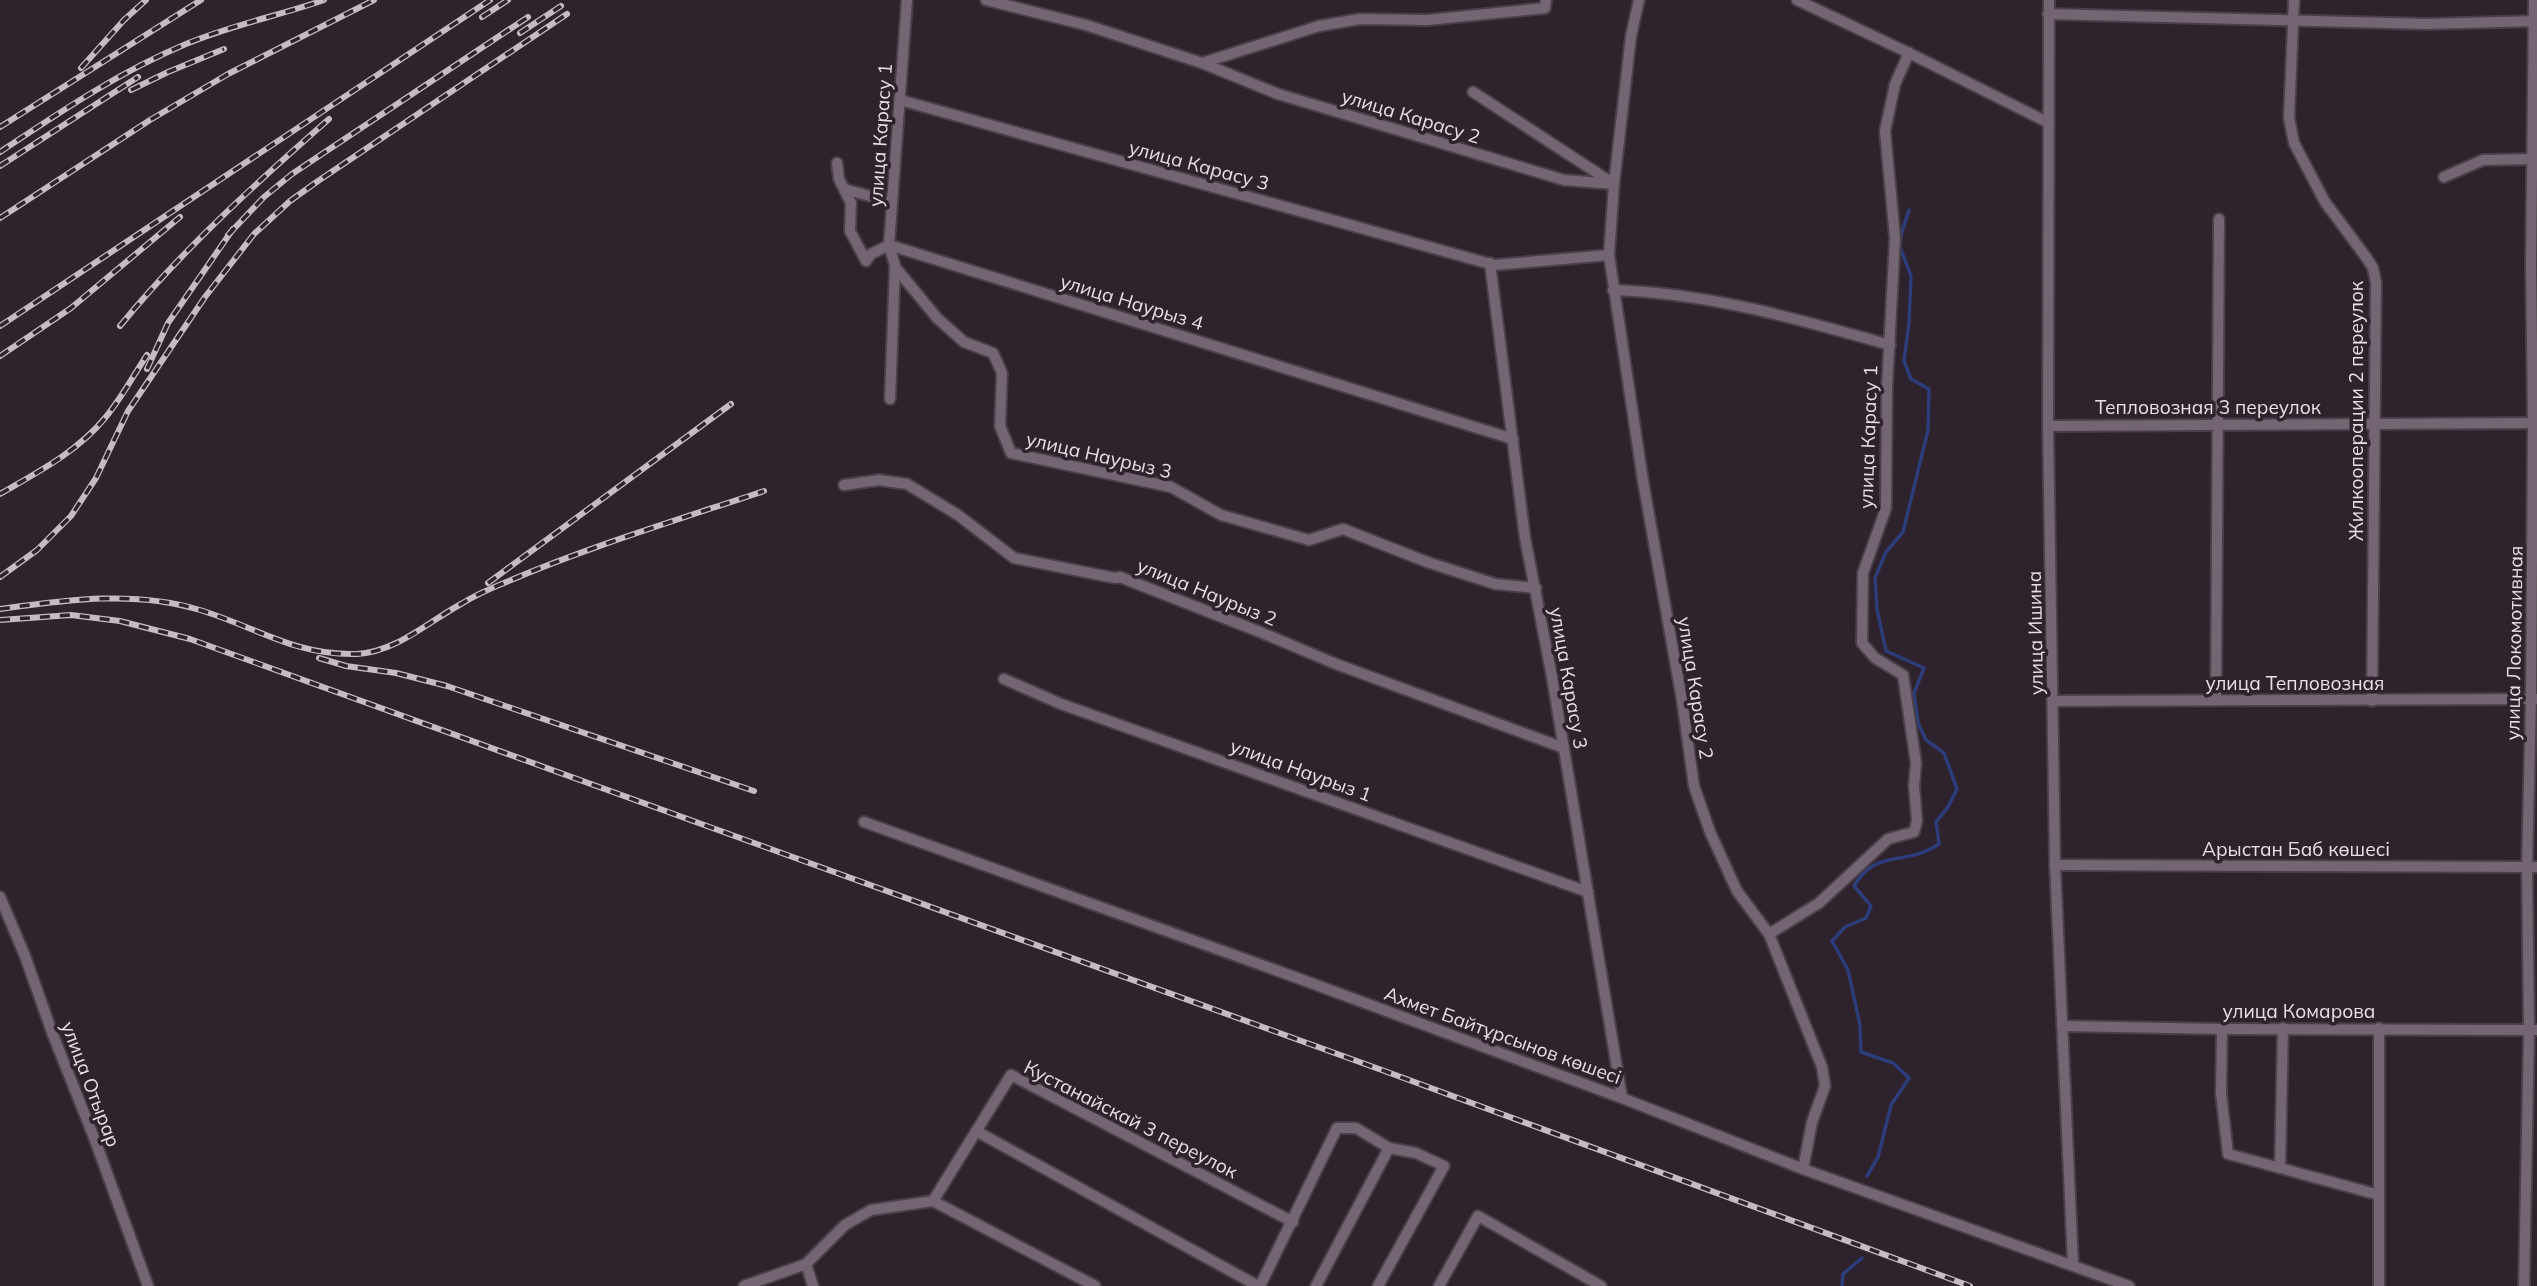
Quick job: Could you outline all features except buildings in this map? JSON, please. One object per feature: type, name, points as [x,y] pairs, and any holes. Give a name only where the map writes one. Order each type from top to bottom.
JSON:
[{"type":"street","name":"улица Карасу 1","points":[[889,245],[907,0]]},
{"type":"street","name":"улица Карасу 2","points":[[986,0],[1086,25],[1202,62],[1278,94],[1564,180],[1614,184]]},
{"type":"street","points":[[1202,62],[1319,26],[1360,19],[1427,20],[1545,8],[1546,0]]},
{"type":"street","name":"улица Карасу 2","points":[[1639,0],[1631,36],[1614,184],[1609,255],[1613,290],[1694,786],[1710,832],[1737,891],[1769,934],[1822,1067],[1825,1086],[1812,1122],[1804,1169]]},
{"type":"street","points":[[1797,0],[2049,123]]},
{"type":"street","name":"улица Ишина","points":[[2049,0],[2048,426],[2055,864],[2073,1264]]},
{"type":"street","name":"Жилкооперации 2 переулок","points":[[2294,0],[2289,118],[2294,143],[2325,202],[2373,268],[2376,283],[2372,701]]},
{"type":"street","name":"улица Локомотивная","points":[[2524,1286],[2533,1030],[2534,0]]},
{"type":"street","points":[[2048,14],[2426,24],[2535,22]]},
{"type":"street","name":"улица Карасу 1","points":[[1769,934],[1819,903],[1888,839],[1914,832],[1917,821],[1914,786],[1916,763],[1903,675],[1875,658],[1862,643],[1863,573],[1886,508],[1886,386],[1895,238],[1885,131],[1895,84],[1909,53]]},
{"type":"street","name":"улица Карасу 2","points":[[1473,92],[1614,184]]},
{"type":"street","name":"улица Карасу 3","points":[[900,100],[1490,263],[1609,255]]},
{"type":"street","points":[[2444,177],[2483,160],[2535,159]]},
{"type":"street","points":[[837,163],[839,179],[851,203],[850,230],[866,261],[872,254],[889,245],[895,266],[890,399]]},
{"type":"street","points":[[844,188],[892,202]]},
{"type":"street","points":[[2216,701],[2219,219]]},
{"type":"street","name":"улица Наурыз 4","points":[[889,245],[1513,439]]},
{"type":"street","name":"улица Карасу 3","points":[[1490,263],[1525,538],[1564,748],[1622,1097]]},
{"type":"street","name":"улица Наурыз 3","points":[[895,266],[937,318],[964,342],[993,353],[1002,373],[1000,426],[1011,453],[1171,487],[1221,515],[1309,540],[1343,529],[1427,562],[1495,584],[1536,588]]},
{"type":"street","points":[[1613,290],[1659,292],[1720,301],[1802,319],[1890,345]]},
{"type":"street","name":"Тепловозная 3 переулок","points":[[2048,426],[2535,423]]},
{"type":"street","name":"улица Наурыз 2","points":[[844,485],[879,480],[907,484],[958,514],[1014,558],[1120,577],[1336,664],[1564,748]]},
{"type":"street","name":"улица Наурыз 1","points":[[1004,679],[1060,704],[1588,892]]},
{"type":"street","name":"улица Тепловозная","points":[[2054,701],[2534,699]]},
{"type":"street","name":"Ахмет Байтұрсынов көшесі","points":[[864,822],[1622,1097],[1804,1169],[2129,1286]]},
{"type":"street","name":"Арыстан Баб көшесі","points":[[2055,864],[2532,867]]},
{"type":"street","name":"улица Отырар","points":[[0,897],[25,956],[52,1035],[95,1140],[148,1286]]},
{"type":"street","name":"улица Комарова","points":[[2062,1026],[2533,1030]]},
{"type":"street","points":[[2280,1168],[2283,1028]]},
{"type":"street","points":[[2379,1028],[2379,1286]]},
{"type":"street","points":[[2222,1029],[2221,1093],[2228,1154],[2379,1195]]},
{"type":"street","name":"Кустанайскай 3 переулок","points":[[933,1200],[1011,1075],[1293,1222]]},
{"type":"street","points":[[976,1131],[1259,1286],[1293,1222],[1322,1154],[1337,1128],[1356,1128],[1389,1148],[1416,1153],[1444,1166],[1378,1286]]},
{"type":"street","points":[[1316,1286],[1389,1148]]},
{"type":"street","points":[[744,1286],[806,1264],[845,1225],[872,1210],[933,1200],[1096,1286]]},
{"type":"street","points":[[1439,1286],[1478,1216],[1601,1286]]},
{"type":"street","points":[[806,1264],[813,1286]]},
{"type":"waterway","points":[[1867,1176],[1878,1157],[1891,1105],[1909,1078],[1893,1063],[1861,1052],[1860,1025],[1848,970],[1832,941],[1845,927],[1866,918],[1871,906],[1854,886],[1863,874],[1882,862],[1915,855],[1939,844],[1936,822],[1957,789],[1944,753],[1926,740],[1918,723],[1914,693],[1924,668],[1886,651],[1877,609],[1875,578],[1886,552],[1903,532],[1928,430],[1929,389],[1911,379],[1904,361],[1911,276],[1900,247],[1909,210]]},
{"type":"waterway","points":[[1842,1286],[1843,1274],[1862,1258]]},
{"type":"railway","points":[[81,68],[146,0]]},
{"type":"railway","points":[[0,127],[201,0]]},
{"type":"railway","points":[[0,152],[90,94],[161,55],[220,31],[324,0]]},
{"type":"railway","points":[[0,218],[150,120],[228,74],[374,0]]},
{"type":"railway","points":[[0,326],[490,0]]},
{"type":"railway","points":[[482,17],[508,0]]},
{"type":"railway","points":[[520,33],[561,6]]},
{"type":"railway","points":[[0,577],[37,550],[71,516],[96,478],[128,411],[205,297],[254,234],[290,201],[318,181],[567,14]]},
{"type":"railway","points":[[228,235],[264,197],[292,174],[528,17]]},
{"type":"railway","points":[[131,90],[224,49]]},
{"type":"railway","points":[[0,166],[138,77]]},
{"type":"railway","points":[[120,326],[194,244],[329,119]]},
{"type":"railway","points":[[0,356],[71,308],[180,217]]},
{"type":"railway","points":[[147,369],[168,323],[233,229]]},
{"type":"railway","points":[[0,494],[56,460],[94,430],[116,403],[147,355]]},
{"type":"railway","points":[[488,583],[731,404]]},
{"type":"railway","points":[[0,609],[75,600],[151,600],[200,610],[276,639],[314,650],[357,654],[371,652],[411,635],[476,595],[536,570],[633,534],[764,491]]},
{"type":"railway","points":[[0,620],[71,615],[120,621],[190,639],[1970,1286]]},
{"type":"railway","points":[[319,658],[447,686],[754,791]]}]
